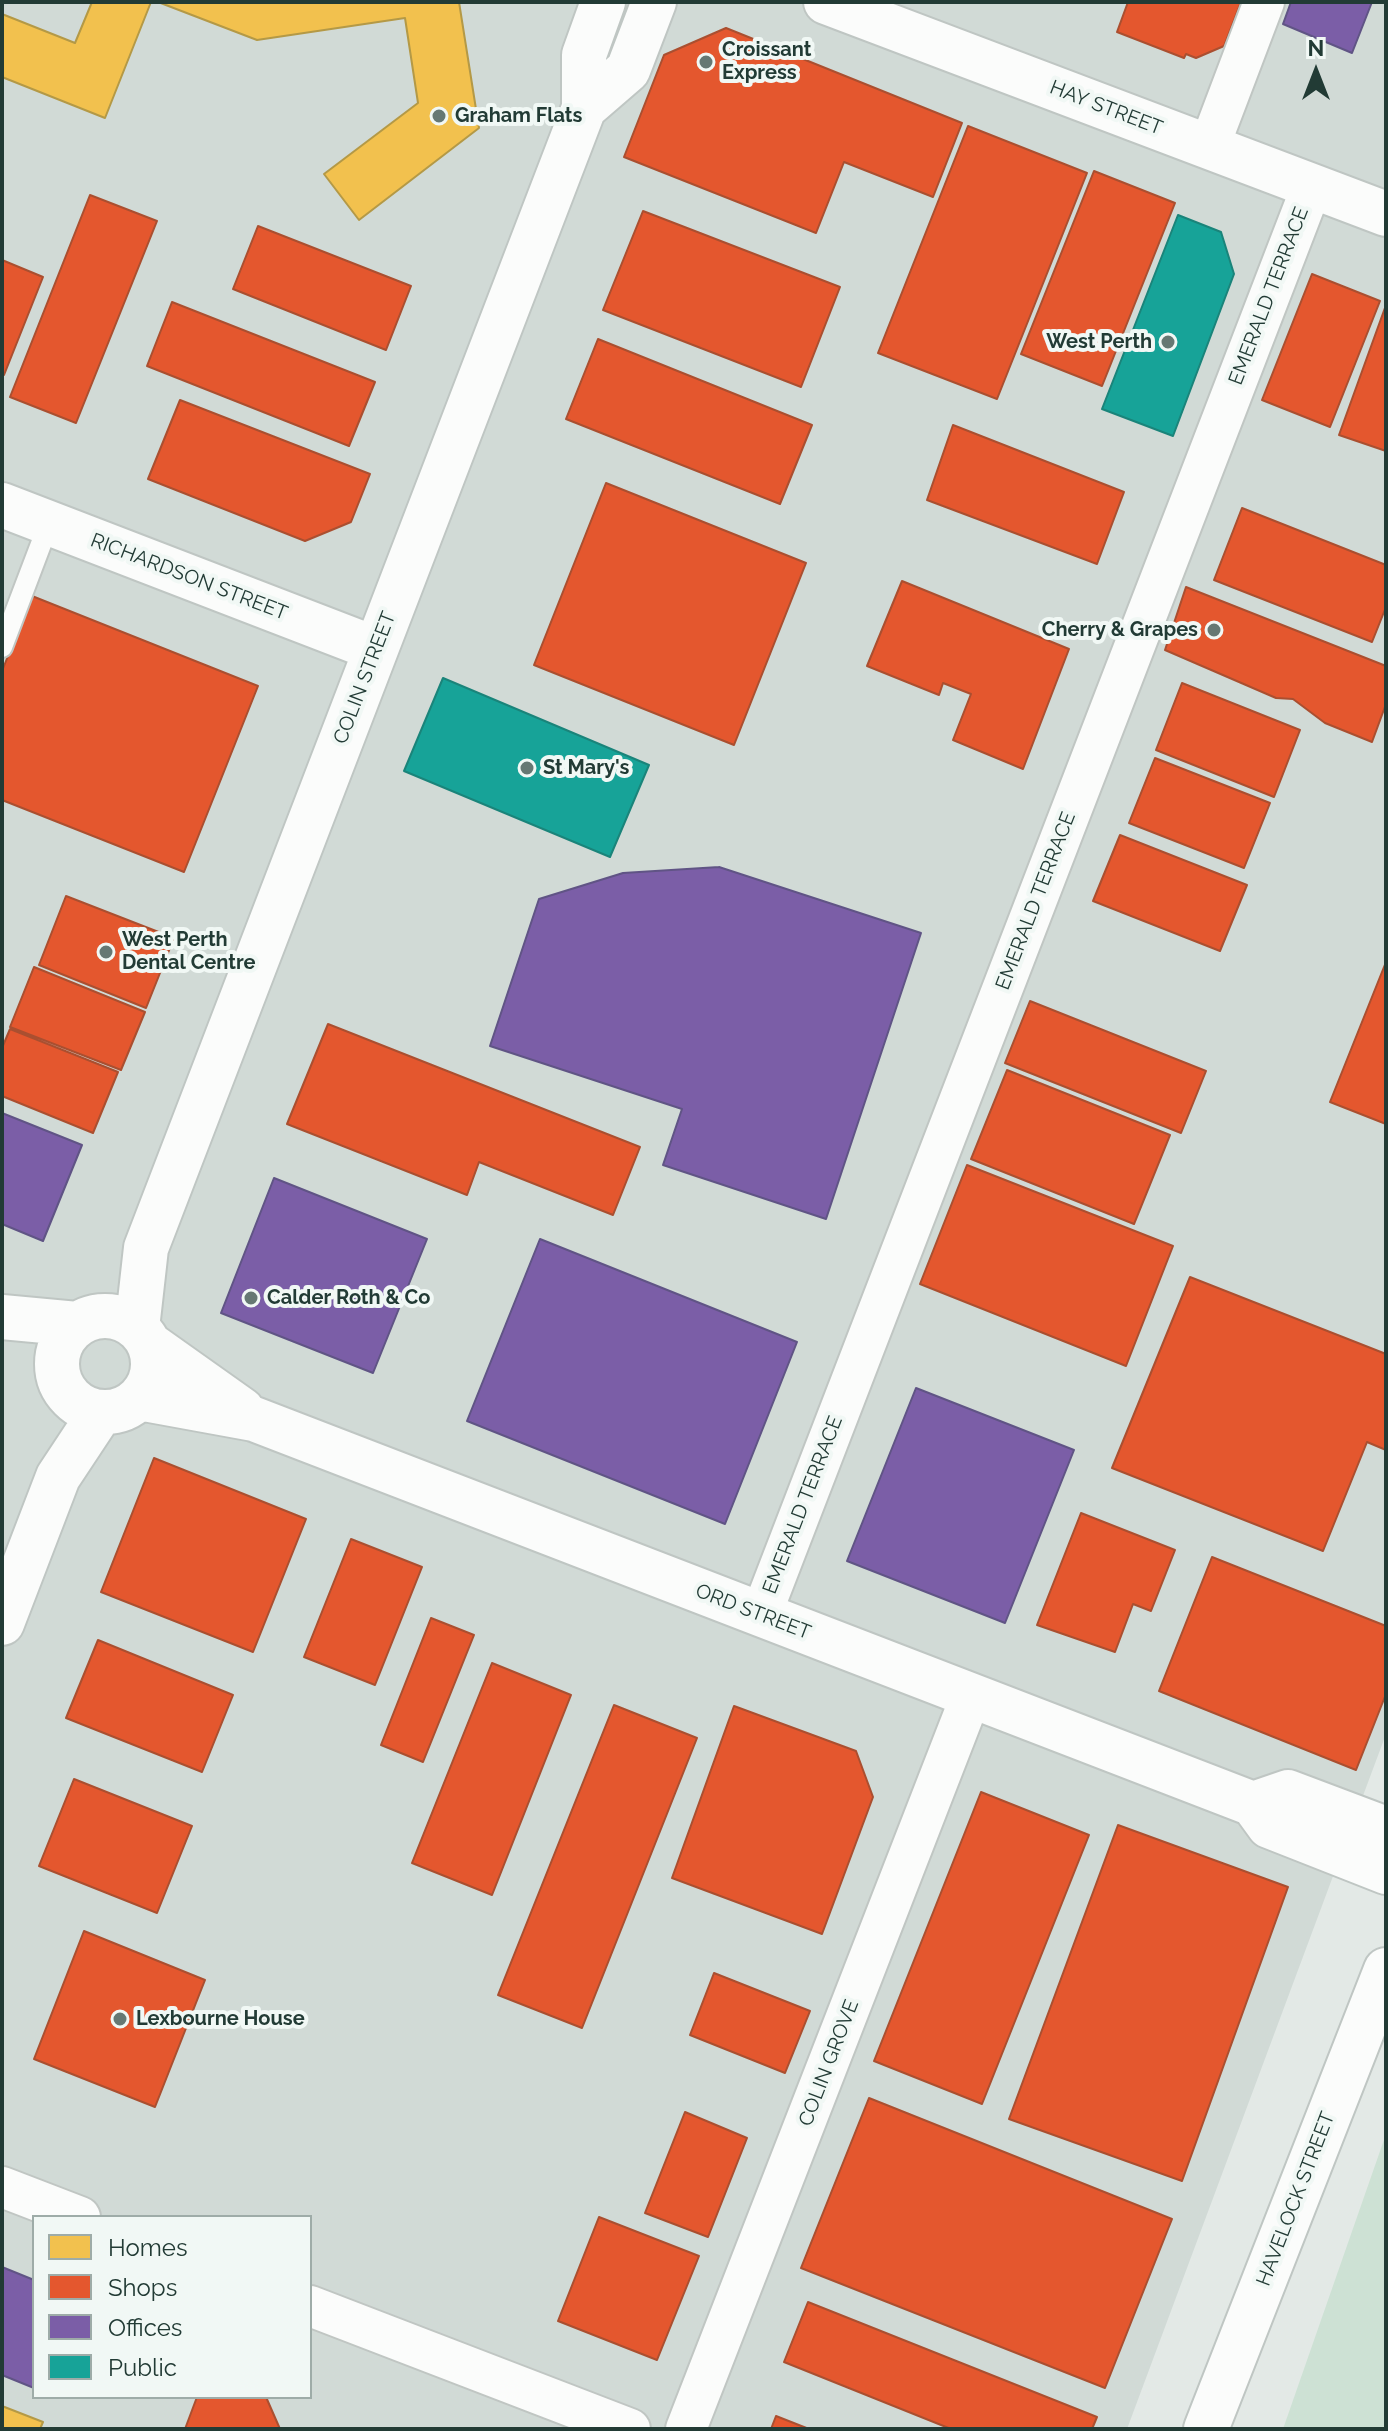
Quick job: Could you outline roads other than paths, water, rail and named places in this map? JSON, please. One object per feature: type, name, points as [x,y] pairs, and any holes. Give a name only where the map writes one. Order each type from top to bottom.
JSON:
[{"type":"street","name":"COLIN STREET","points":[[143,1336],[146,1248],[584,108],[584,55],[603,2]]},
{"type":"street","name":"COLIN STREET","points":[[584,108],[628,70],[654,2]]},
{"type":"street","name":"HAY STREET","points":[[826,2],[1386,214]]},
{"type":"street","points":[[1209,147],[1264,2]]},
{"type":"street","name":"EMERALD TERRACE","points":[[761,1615],[1312,186]]},
{"type":"street","name":"RICHARDSON STREET","points":[[2,505],[376,649]]},
{"type":"street","name":"COLIN STREET","points":[[84,1321],[146,1248]]},
{"type":"street","points":[[2,1317],[84,1321],[124,1319],[143,1336],[152,1373],[58,1477],[2,1623]]},
{"type":"street","points":[[58,1477],[59,1349],[84,1321]]},
{"type":"street","points":[[2,1331],[58,1373],[76,1402],[120,1405]]},
{"type":"street","name":"ORD STREET","points":[[143,1336],[254,1419]]},
{"type":"street","name":"ORD STREET","points":[[120,1405],[254,1419],[1253,1804],[1269,1826],[1386,1872]]},
{"type":"street","name":"COLIN GROVE","points":[[686,2429],[971,1696]]},
{"type":"street","points":[[1253,1804],[1288,1792],[1386,1829]]},
{"type":"street","name":"HAVELOCK STREET","points":[[1206,2429],[1386,1970]]},
{"type":"street","points":[[2,2187],[75,2215]]},
{"type":"street","points":[[312,2307],[630,2429]]},
{"type":"lane","points":[[2,647],[49,523]]},
{"type":"place","name":"Croissant Express","points":[[706,62]]},
{"type":"place","name":"Graham Flats","points":[[439,116]]},
{"type":"place","name":"West Perth","points":[[1168,342]]},
{"type":"place","name":"Cherry & Grapes","points":[[1214,630]]},
{"type":"place","name":"St Mary's","points":[[527,768]]},
{"type":"place","name":"West Perth Dental Centre","points":[[106,952]]},
{"type":"place","name":"Calder Roth & Co","points":[[251,1298]]},
{"type":"place","name":"Lexbourne House","points":[[120,2019]]}]
